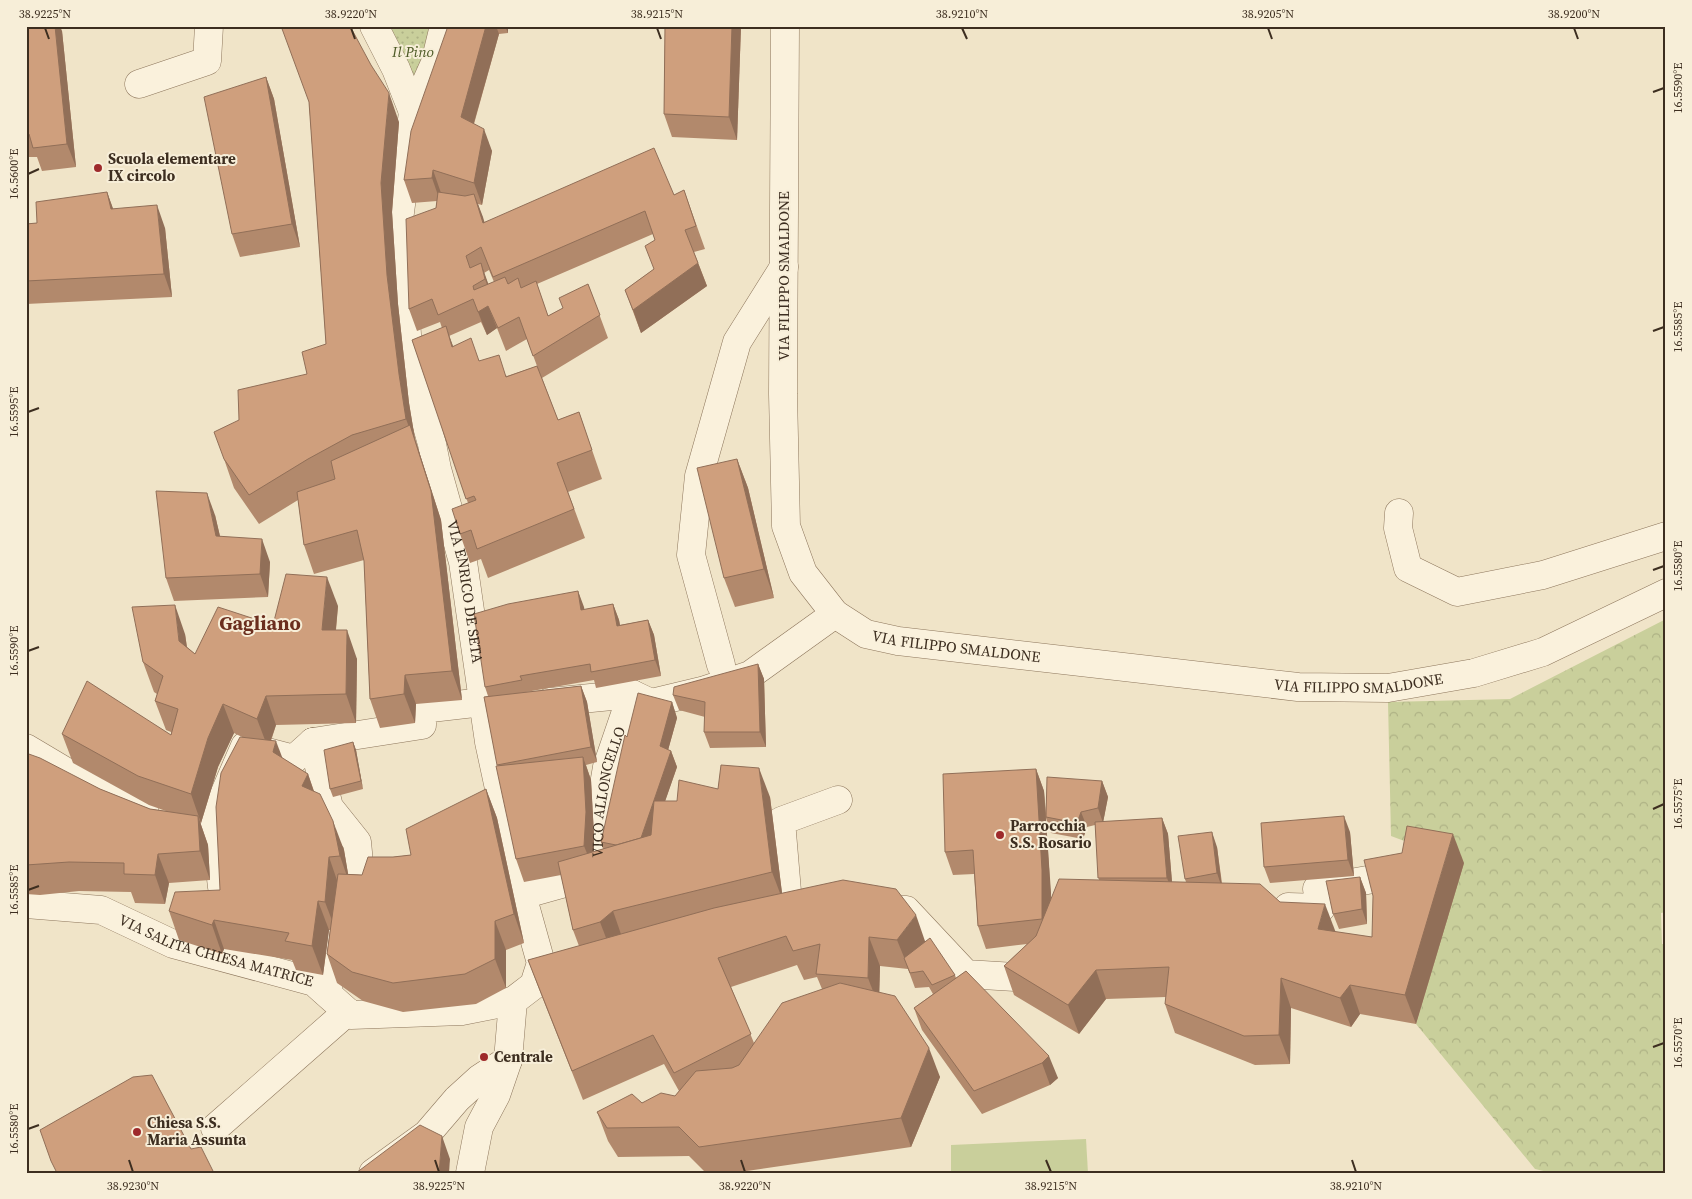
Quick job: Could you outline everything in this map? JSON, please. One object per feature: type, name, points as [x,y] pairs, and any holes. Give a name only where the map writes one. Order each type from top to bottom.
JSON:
[{"type":"street","points":[[139,84],[207,61],[209,26]]},
{"type":"street","points":[[374,26],[396,69],[414,112]]},
{"type":"street","name":"VIA ENRICO DE SETA","points":[[444,26],[435,63],[414,112],[399,220],[409,363],[463,562],[489,742],[522,895],[541,963],[524,993],[508,1060],[496,1095],[479,1128],[470,1173]]},
{"type":"street","name":"VIA FILIPPO SMALDONE","points":[[785,26],[784,394],[786,526],[803,572],[835,614],[866,634],[898,641],[1298,688],[1388,688],[1474,673],[1543,652],[1666,593]]},
{"type":"street","points":[[399,220],[428,213]]},
{"type":"street","points":[[721,665],[691,555],[699,476],[737,342],[784,267]]},
{"type":"street","points":[[406,456],[432,444]]},
{"type":"street","points":[[1399,513],[1398,528],[1408,568],[1457,592],[1543,575],[1666,536]]},
{"type":"street","points":[[217,911],[225,911],[214,818],[245,746],[294,759],[313,742],[422,725],[422,710],[521,705],[632,694],[651,703],[705,690],[750,675],[835,614]]},
{"type":"street","name":"VICO ALLONCELLO","points":[[522,895],[597,874],[599,814],[607,767],[632,694]]},
{"type":"street","points":[[313,742],[329,807],[357,842],[362,894],[346,895],[327,993]]},
{"type":"street","points":[[26,748],[68,773],[148,810],[215,830]]},
{"type":"street","points":[[580,772],[607,767]]},
{"type":"street","points":[[477,818],[501,796],[526,782]]},
{"type":"street","points":[[789,915],[781,821],[838,800]]},
{"type":"street","points":[[1259,905],[1328,919],[1317,889],[1401,874],[1404,851]]},
{"type":"street","name":"VIA SALITA CHIESA MATRICE","points":[[26,904],[101,910],[177,932],[314,982],[347,1012]]},
{"type":"street","points":[[864,905],[906,910],[966,974],[1015,978],[1043,957],[1053,937]]},
{"type":"street","points":[[763,921],[818,910]]},
{"type":"street","points":[[215,1128],[347,1012],[351,1015],[462,1011],[524,993],[560,978]]},
{"type":"street","points":[[372,1173],[427,1134],[457,1099],[479,1079],[508,1060]]},
{"type":"green space","name":"Il Pino","points":[[374,26],[444,26],[413,112]]},
{"type":"green space","points":[[1666,619],[1666,912],[1661,913],[1662,944],[1666,944],[1666,1173],[1552,1173],[1535,1169],[1416,1024],[1463,863],[1391,836],[1388,702],[1510,699]]},
{"type":"green space","points":[[1086,1139],[1088,1173],[951,1173],[951,1145]]},
{"type":"building","points":[[26,26],[55,26],[67,144],[33,148],[29,134],[26,134]]},
{"type":"building","points":[[281,26],[350,26],[389,93],[381,183],[387,275],[406,419],[352,435],[249,495],[224,459],[214,432],[239,420],[238,390],[307,374],[302,352],[326,344],[309,102]]},
{"type":"building","points":[[448,26],[486,26],[461,117],[484,129],[474,183],[433,170],[432,178],[404,180],[411,131]]},
{"type":"building","points":[[665,26],[732,26],[729,117],[664,114]]},
{"type":"building","points":[[266,77],[292,224],[232,234],[204,97]]},
{"type":"building","points":[[654,148],[674,195],[684,190],[696,226],[685,230],[698,263],[633,310],[625,290],[654,269],[645,246],[655,240],[645,211],[493,277],[481,247],[466,256],[470,268],[481,263],[485,279],[473,286],[474,290],[505,277],[508,284],[518,278],[521,288],[536,281],[548,316],[563,308],[559,298],[588,284],[600,315],[533,356],[519,317],[498,328],[488,306],[478,312],[473,299],[438,315],[432,299],[409,309],[406,219],[436,208],[438,192],[465,196],[474,194],[483,223]]},
{"type":"building","points":[[107,192],[111,209],[157,205],[164,274],[26,281],[26,224],[37,223],[36,202]]},
{"type":"building","points":[[446,326],[452,347],[471,338],[479,361],[499,355],[506,377],[537,366],[558,420],[579,412],[592,450],[557,463],[574,509],[477,549],[471,530],[460,534],[452,509],[476,500],[474,496],[466,499],[412,340]]},
{"type":"building","points":[[410,425],[431,491],[452,671],[405,675],[404,694],[370,699],[364,561],[357,530],[304,545],[297,492],[335,479],[331,461]]},
{"type":"building","points":[[737,459],[764,569],[724,578],[697,468]]},
{"type":"building","points":[[156,491],[207,493],[216,536],[262,539],[260,574],[166,578]]},
{"type":"building","points":[[286,574],[327,577],[322,630],[347,630],[346,694],[266,696],[257,719],[223,704],[208,738],[191,794],[138,776],[62,734],[87,681],[171,735],[178,709],[155,701],[163,676],[143,662],[132,607],[175,605],[179,641],[195,654],[218,607],[273,625]]},
{"type":"building","points":[[578,591],[581,610],[613,604],[617,626],[648,620],[655,660],[591,672],[590,664],[520,676],[522,680],[485,687],[474,614],[508,604]]},
{"type":"building","points":[[758,664],[760,732],[704,732],[705,702],[673,695],[674,687]]},
{"type":"building","points":[[581,686],[591,747],[497,765],[484,697]]},
{"type":"building","points":[[638,693],[672,702],[660,746],[671,751],[641,838],[616,845],[601,842],[625,735],[627,737]]},
{"type":"building","points":[[240,737],[276,741],[273,752],[308,774],[302,786],[320,794],[333,821],[340,856],[329,857],[325,902],[318,901],[312,946],[285,941],[289,933],[214,920],[212,925],[169,911],[175,892],[220,890],[216,807],[221,773]]},
{"type":"building","points":[[353,742],[361,781],[330,789],[324,750]]},
{"type":"building","points":[[26,753],[40,758],[100,789],[150,809],[198,816],[200,851],[158,854],[155,875],[124,874],[124,863],[69,862],[26,865]]},
{"type":"building","points":[[583,757],[586,812],[584,846],[516,859],[496,766]]},
{"type":"building","points":[[721,765],[759,768],[772,872],[613,911],[600,922],[573,930],[558,862],[651,835],[654,801],[677,801],[679,780],[718,789]]},
{"type":"building","name":"Parrocchia S.S. Rosario","points":[[1036,769],[1042,870],[1042,919],[978,926],[973,850],[945,852],[943,774]]},
{"type":"building","points":[[1047,777],[1102,781],[1098,808],[1081,812],[1077,823],[1046,817]]},
{"type":"building","points":[[486,789],[514,914],[495,921],[495,959],[465,974],[393,983],[352,972],[327,954],[338,874],[362,875],[368,857],[411,855],[406,829]]},
{"type":"building","points":[[1344,816],[1348,860],[1264,867],[1261,823]]},
{"type":"building","points":[[1162,818],[1167,878],[1098,878],[1095,822]]},
{"type":"building","points":[[1407,826],[1453,834],[1405,995],[1350,985],[1340,998],[1281,978],[1279,1035],[1244,1036],[1165,1004],[1169,967],[1096,970],[1068,1005],[1004,966],[1036,936],[1059,879],[1260,884],[1280,902],[1325,904],[1318,929],[1372,937],[1373,896],[1364,860],[1402,853]]},
{"type":"building","points":[[1212,832],[1217,873],[1185,879],[1178,836]]},
{"type":"building","points":[[1360,877],[1362,909],[1333,914],[1326,881]]},
{"type":"building","points":[[843,880],[896,889],[916,915],[897,940],[869,937],[868,978],[816,974],[820,944],[793,951],[786,936],[718,958],[751,1034],[674,1073],[653,1035],[572,1071],[528,960],[714,908]]},
{"type":"building","points":[[930,938],[955,975],[932,985],[923,971],[910,973],[904,958]]},
{"type":"building","points":[[966,971],[1049,1056],[1042,1063],[974,1091],[914,1008]]},
{"type":"building","points":[[840,983],[895,996],[929,1048],[901,1118],[699,1147],[679,1127],[607,1128],[597,1112],[632,1094],[642,1103],[661,1093],[675,1096],[696,1071],[732,1068],[739,1065],[782,1003]]},
{"type":"building","points":[[152,1075],[191,1149],[201,1147],[214,1173],[57,1173],[40,1130],[133,1077]]},
{"type":"building","points":[[420,1125],[442,1136],[439,1173],[356,1173]]},
{"type":"place","name":"Scuola elementare IX circolo","points":[[98,168]]},
{"type":"place","name":"Parrocchia S.S. Rosario","points":[[1000,835]]},
{"type":"place","name":"Centrale","points":[[484,1057]]},
{"type":"place","name":"Chiesa S.S. Maria Assunta","points":[[137,1132]]},
{"type":"district","name":"Gagliano","points":[[260,623]]}]
